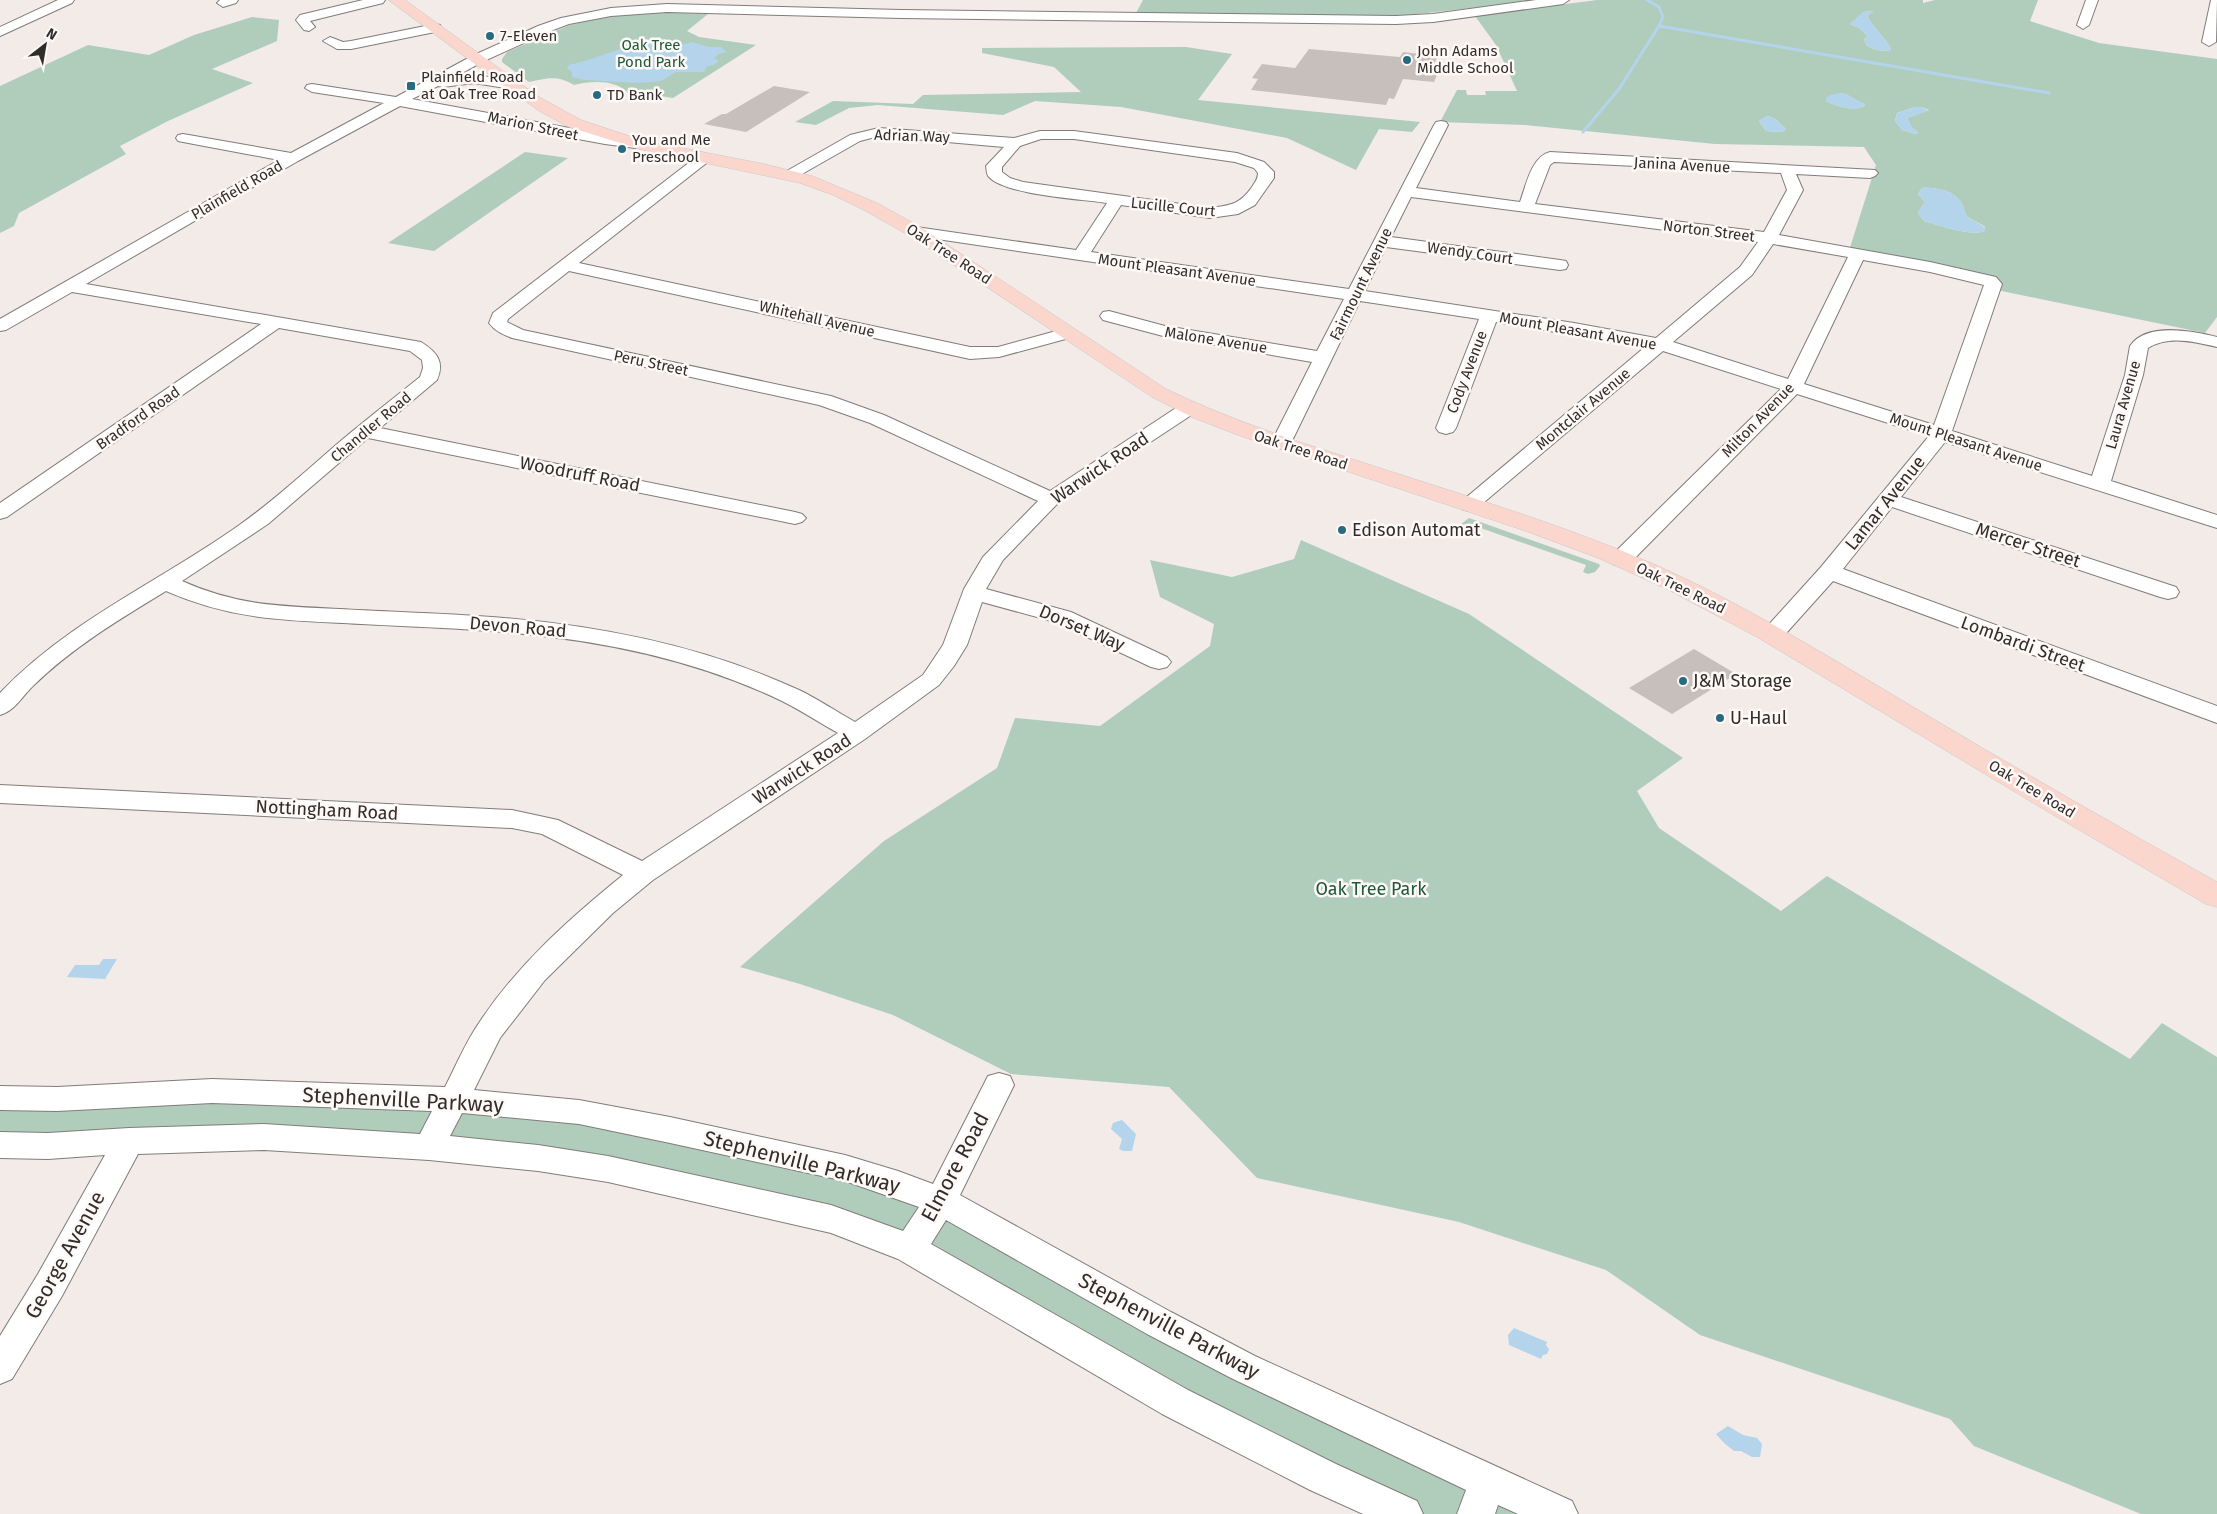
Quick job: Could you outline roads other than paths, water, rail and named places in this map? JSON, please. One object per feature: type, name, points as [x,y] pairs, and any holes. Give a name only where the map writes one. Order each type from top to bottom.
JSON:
[{"type":"main road","name":"Oak Tree Road","points":[[396,0],[512,85],[560,117],[635,144],[790,175],[846,194],[916,232],[1159,393],[1189,408],[1222,423],[1469,505],[1621,559],[1692,591],[1772,634],[2082,819],[2217,896]]},
{"type":"street","points":[[0,32],[68,0]]},
{"type":"street","points":[[309,27],[302,20],[379,0]]},
{"type":"street","points":[[782,11],[799,0]]},
{"type":"street","points":[[1081,15],[1090,0]]},
{"type":"street","name":"Plainfield Road","points":[[0,326],[293,158],[477,59],[550,26],[602,13],[666,8],[909,14],[1396,20],[1433,18],[1563,0]]},
{"type":"street","points":[[2083,25],[2092,0]]},
{"type":"street","points":[[2208,42],[2217,0]]},
{"type":"street","points":[[330,41],[342,46],[351,46],[435,28]]},
{"type":"street","points":[[424,88],[467,79],[512,85]]},
{"type":"street","name":"Marion Street","points":[[312,88],[399,101],[599,140],[635,144]]},
{"type":"street","name":"Fairmount Avenue","points":[[1282,443],[1381,240],[1441,125]]},
{"type":"street","name":"Adrian Way","points":[[790,175],[855,138],[879,132],[1014,143]]},
{"type":"street","name":"Lucille Court","points":[[1074,134],[1237,158],[1259,165],[1266,172],[1266,178],[1249,202],[1229,211],[1200,212],[1116,201],[1005,182],[995,174],[994,166],[1014,143],[1040,135],[1074,134]]},
{"type":"street","points":[[183,138],[293,158]]},
{"type":"street","name":"Janina Avenue","points":[[1526,207],[1543,163],[1550,157],[1870,174]]},
{"type":"street","name":"Peru Street","points":[[704,158],[499,317],[498,323],[505,330],[518,334],[824,400],[877,419],[1052,498]]},
{"type":"street","name":"Montclair Avenue","points":[[1469,505],[1746,271],[1769,238],[1795,190],[1787,170]]},
{"type":"street","name":"Norton Street","points":[[1407,192],[1769,238],[1858,254],[1980,277],[1993,284],[1988,297]]},
{"type":"street","points":[[1080,256],[1116,201]]},
{"type":"street","name":"Mount Pleasant Avenue","points":[[916,232],[1355,295],[1660,344],[2217,522]]},
{"type":"street","name":"Wendy Court","points":[[1381,240],[1560,266]]},
{"type":"street","name":"Milton Avenue","points":[[1621,559],[1793,387],[1858,254]]},
{"type":"street","name":"Whitehall Avenue","points":[[566,265],[970,354],[999,352],[1066,332]]},
{"type":"street","points":[[722,298],[740,285]]},
{"type":"street","name":"Chandler Road","points":[[0,707],[52,656],[88,630],[244,532],[279,506],[365,430],[428,380],[433,371],[432,360],[426,352],[415,346],[70,286]]},
{"type":"street","name":"Lamar Avenue","points":[[1772,634],[1829,572],[1941,434],[1988,297]]},
{"type":"street","name":"Malone Avenue","points":[[1109,316],[1163,332],[1324,358]]},
{"type":"street","name":"Cody Avenue","points":[[1446,428],[1489,316]]},
{"type":"street","name":"Bradford Road","points":[[0,514],[276,322]]},
{"type":"street","name":"Laura Avenue","points":[[2100,484],[2134,376],[2139,346],[2151,338],[2175,335],[2217,342]]},
{"type":"street","name":"Warwick Road","points":[[429,1147],[489,1031],[535,972],[603,906],[643,873],[931,680],[946,661],[955,645],[974,593],[994,558],[1052,498],[1189,408]]},
{"type":"street","name":"Woodruff Road","points":[[365,430],[795,518]]},
{"type":"street","name":"Mercer Street","points":[[1888,499],[2168,592]]},
{"type":"street","name":"Lombardi Street","points":[[1829,572],[2217,716]]},
{"type":"street","name":"Devon Road","points":[[165,582],[200,598],[228,607],[262,612],[492,624],[618,639],[651,646],[739,674],[791,696],[856,732]]},
{"type":"street","name":"Dorset Way","points":[[974,593],[1063,617],[1159,662]]},
{"type":"street","name":"Nottingham Road","points":[[0,794],[512,819],[549,826],[643,873]]},
{"type":"street","name":"Elmore Road","points":[[910,1248],[941,1201],[999,1085]]},
{"type":"street","name":"Stephenville Parkway","points":[[0,1098],[57,1099],[212,1091],[349,1094],[453,1100],[578,1112],[845,1168],[898,1184],[941,1201],[1159,1323],[1244,1367],[1482,1498],[1559,1514]]},
{"type":"street","points":[[0,1145],[48,1146],[129,1141],[264,1137],[429,1147],[538,1158],[608,1169],[831,1219],[910,1248],[1175,1402],[1323,1477],[1404,1514]]},
{"type":"street","name":"George Avenue","points":[[0,1368],[50,1285],[129,1141]]},
{"type":"water","points":[[1867,11],[1874,12],[1867,15],[1888,44],[1891,49],[1889,51],[1877,50],[1867,46],[1864,39],[1868,36],[1859,28],[1849,24]]},
{"type":"water","points":[[691,42],[709,47],[721,47],[727,52],[719,54],[714,58],[719,61],[714,65],[707,66],[704,72],[676,72],[661,81],[638,83],[584,80],[572,77],[572,72],[567,68],[569,65],[623,48],[657,43],[678,45]]},
{"type":"water","points":[[1840,93],[1865,104],[1862,107],[1852,109],[1826,101],[1826,98],[1830,95]]},
{"type":"water","points":[[1921,107],[1929,111],[1907,118],[1912,127],[1918,132],[1916,134],[1902,130],[1895,121],[1897,113]]},
{"type":"water","points":[[1767,116],[1774,118],[1786,129],[1782,132],[1766,131],[1759,121]]},
{"type":"water","points":[[1922,188],[1940,189],[1951,193],[1960,201],[1967,216],[1983,226],[1985,231],[1963,232],[1924,221],[1918,213],[1925,202],[1918,194]]},
{"type":"water","points":[[103,959],[117,959],[105,979],[67,977],[75,965],[99,965]]},
{"type":"water","points":[[1122,1120],[1136,1134],[1132,1151],[1119,1149],[1122,1139],[1111,1129],[1113,1123]]},
{"type":"water","points":[[1514,1328],[1547,1342],[1546,1345],[1549,1349],[1547,1354],[1543,1355],[1541,1359],[1509,1345],[1508,1335]]},
{"type":"water","points":[[1728,1426],[1743,1435],[1757,1438],[1762,1444],[1760,1457],[1752,1457],[1741,1451],[1734,1451],[1724,1443],[1716,1434]]},
{"type":"waterway","points":[[1647,0],[1659,7],[1663,17],[1659,26]]},
{"type":"waterway","points":[[1583,132],[1619,89],[1659,26]]},
{"type":"waterway","points":[[1659,26],[2049,93]]},
{"type":"place","name":"7-Eleven","points":[[490,36]]},
{"type":"place","name":"John Adams Middle School","points":[[1407,60]]},
{"type":"place","name":"Plainfield Road at Oak Tree Road","points":[[411,86]]},
{"type":"place","name":"TD Bank","points":[[597,95]]},
{"type":"place","name":"You and Me Preschool","points":[[622,149]]},
{"type":"place","name":"Edison Automat","points":[[1342,530]]},
{"type":"place","name":"J&M Storage","points":[[1683,681]]},
{"type":"place","name":"U-Haul","points":[[1720,718]]},
{"type":"park label","name":"Oak Tree Pond Park","points":[[651,54]]},
{"type":"park label","name":"Oak Tree Park","points":[[1371,889]]}]
